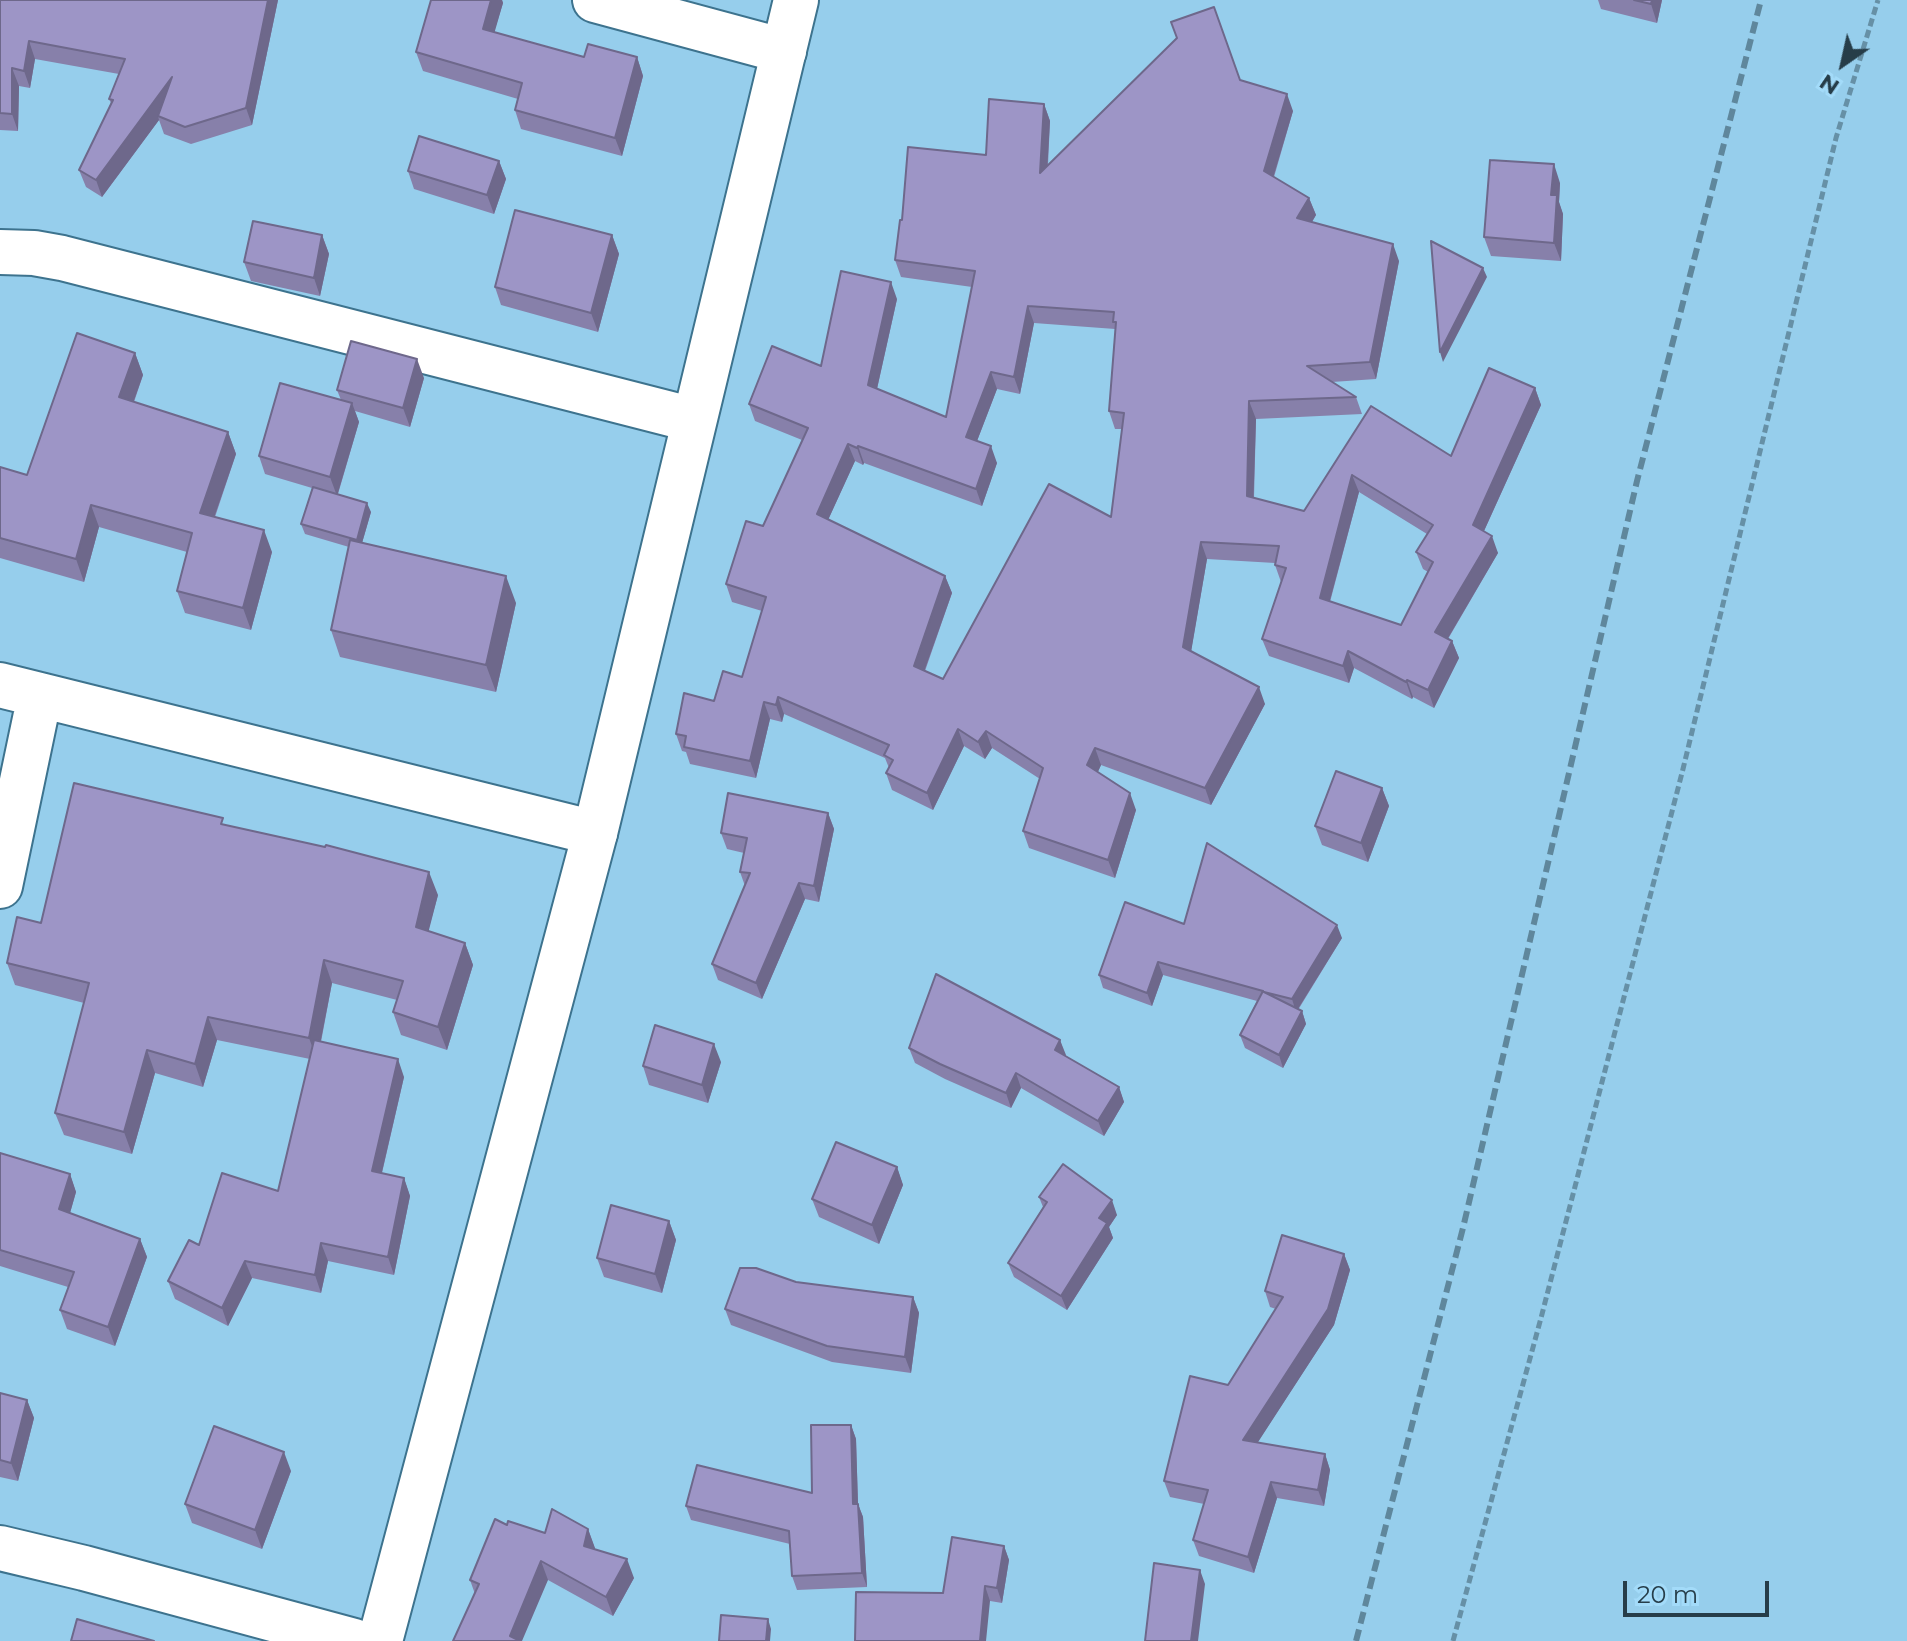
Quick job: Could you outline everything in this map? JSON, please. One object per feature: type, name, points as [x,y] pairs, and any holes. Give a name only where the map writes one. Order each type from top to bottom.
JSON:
[{"type":"street","points":[[595,0],[784,51]]},
{"type":"street","points":[[380,1641],[595,833],[796,0]]},
{"type":"street","points":[[0,252],[62,258],[694,420]]},
{"type":"street","points":[[0,886],[20,690],[595,833]]},
{"type":"street","points":[[0,1548],[354,1641]]},
{"type":"path","points":[[1453,1641],[1541,1318],[1683,769],[1836,138],[1878,0]]},
{"type":"building","points":[[0,0],[268,0],[246,108],[185,127],[158,116],[172,77],[96,180],[79,170],[113,100],[109,99],[125,59],[29,41],[24,71],[12,68],[12,114],[0,113]]},
{"type":"building","points":[[431,0],[491,0],[483,29],[584,57],[588,44],[637,57],[615,138],[515,110],[522,83],[416,52]]},
{"type":"building","points":[[1214,7],[1240,80],[1287,94],[1264,171],[1309,198],[1297,218],[1393,244],[1370,362],[1307,366],[1356,397],[1249,401],[1247,496],[1304,511],[1371,406],[1451,456],[1489,368],[1535,388],[1473,525],[1492,536],[1435,632],[1452,641],[1428,690],[1406,682],[1348,651],[1343,666],[1262,639],[1286,568],[1275,565],[1279,546],[1201,542],[1183,647],[1259,687],[1205,788],[1095,748],[1087,765],[1130,793],[1108,860],[1023,831],[1043,768],[986,731],[978,742],[958,729],[927,793],[886,773],[893,760],[884,755],[889,745],[778,697],[776,705],[764,702],[750,761],[684,747],[686,736],[676,734],[684,693],[714,701],[723,671],[742,677],[766,597],[726,584],[746,521],[763,526],[808,428],[749,404],[772,346],[821,366],[841,271],[891,282],[868,385],[946,417],[975,271],[895,260],[908,147],[986,155],[989,99],[1044,104],[1040,173],[1177,38],[1171,22]],"holes":[[[1028,306],[1114,312],[1113,322],[1116,322],[1109,411],[1124,413],[1111,517],[1049,484],[943,679],[914,666],[945,576],[817,514],[848,444],[976,489],[991,446],[966,437],[991,372],[1014,377]],[[1352,475],[1433,525],[1416,552],[1433,562],[1401,625],[1320,598]]]},
{"type":"building","points":[[419,136],[499,161],[487,195],[408,171]]},
{"type":"building","points":[[1490,160],[1554,164],[1551,195],[1557,195],[1554,243],[1484,237]]},
{"type":"building","points":[[515,210],[612,235],[591,313],[495,287]]},
{"type":"building","points":[[253,221],[322,235],[314,278],[244,262]]},
{"type":"building","points":[[1431,241],[1483,268],[1440,352]]},
{"type":"building","points":[[77,333],[135,353],[119,397],[228,432],[200,513],[264,530],[243,608],[177,591],[192,533],[91,505],[76,559],[0,538],[0,467],[27,475]]},
{"type":"building","points":[[351,341],[417,359],[403,408],[337,390]]},
{"type":"building","points":[[280,383],[352,403],[330,477],[259,456]]},
{"type":"building","points":[[313,487],[367,503],[357,540],[301,524]]},
{"type":"building","points":[[350,540],[506,576],[486,665],[331,630]]},
{"type":"building","points":[[1336,771],[1382,788],[1361,843],[1315,826]]},
{"type":"building","points":[[74,783],[223,818],[221,824],[326,845],[429,872],[416,927],[465,943],[438,1027],[393,1012],[403,981],[324,960],[309,1038],[208,1017],[195,1064],[147,1050],[124,1132],[55,1113],[89,983],[7,963],[17,917],[41,923]]},
{"type":"building","points":[[728,793],[828,813],[814,886],[799,883],[756,983],[712,964],[750,873],[740,872],[747,838],[721,833]]},
{"type":"building","points":[[1207,843],[1337,925],[1292,999],[1264,992],[1302,1011],[1279,1055],[1240,1035],[1263,991],[1158,962],[1147,993],[1099,975],[1125,902],[1184,924]]},
{"type":"building","points":[[936,974],[1060,1040],[1055,1050],[1119,1087],[1098,1121],[1016,1073],[1006,1093],[909,1048]]},
{"type":"building","points":[[655,1025],[714,1044],[702,1085],[643,1066]]},
{"type":"building","points":[[314,1040],[398,1059],[372,1171],[404,1178],[388,1257],[321,1243],[315,1275],[245,1261],[222,1308],[168,1281],[189,1240],[199,1245],[222,1173],[278,1191]]},
{"type":"building","points":[[836,1142],[897,1167],[872,1225],[812,1199]]},
{"type":"building","points":[[0,1153],[70,1174],[59,1209],[140,1239],[108,1327],[60,1310],[74,1272],[0,1250]]},
{"type":"building","points":[[1063,1164],[1112,1200],[1099,1218],[1107,1223],[1061,1296],[1008,1263],[1047,1202],[1039,1197]]},
{"type":"building","points":[[611,1205],[669,1221],[655,1274],[597,1258]]},
{"type":"building","points":[[1282,1235],[1344,1254],[1328,1309],[1243,1440],[1325,1454],[1318,1490],[1271,1482],[1248,1557],[1193,1540],[1208,1490],[1164,1481],[1190,1376],[1228,1385],[1283,1297],[1265,1291]]},
{"type":"building","points":[[740,1268],[756,1268],[796,1282],[913,1297],[905,1357],[827,1346],[725,1309]]},
{"type":"building","points":[[0,1393],[27,1400],[11,1463],[0,1460]]},
{"type":"building","points":[[811,1425],[851,1425],[853,1504],[858,1504],[862,1573],[792,1576],[789,1531],[686,1506],[697,1465],[812,1493]]},
{"type":"building","points":[[214,1426],[284,1452],[255,1530],[185,1504]]},
{"type":"building","points":[[552,1509],[588,1529],[584,1546],[627,1559],[606,1597],[541,1561],[510,1636],[520,1641],[453,1641],[479,1584],[470,1580],[495,1519],[507,1525],[508,1521],[545,1533]]},
{"type":"building","points":[[952,1537],[1004,1546],[997,1588],[985,1586],[980,1641],[855,1641],[856,1592],[943,1593]]},
{"type":"building","points":[[1154,1563],[1200,1570],[1191,1641],[1145,1641]]},
{"type":"building","points":[[721,1615],[768,1619],[766,1641],[719,1641]]},
{"type":"building","points":[[77,1619],[154,1641],[71,1641]]},
{"type":"railway","points":[[1356,1641],[1463,1228],[1637,481],[1761,0]]}]
